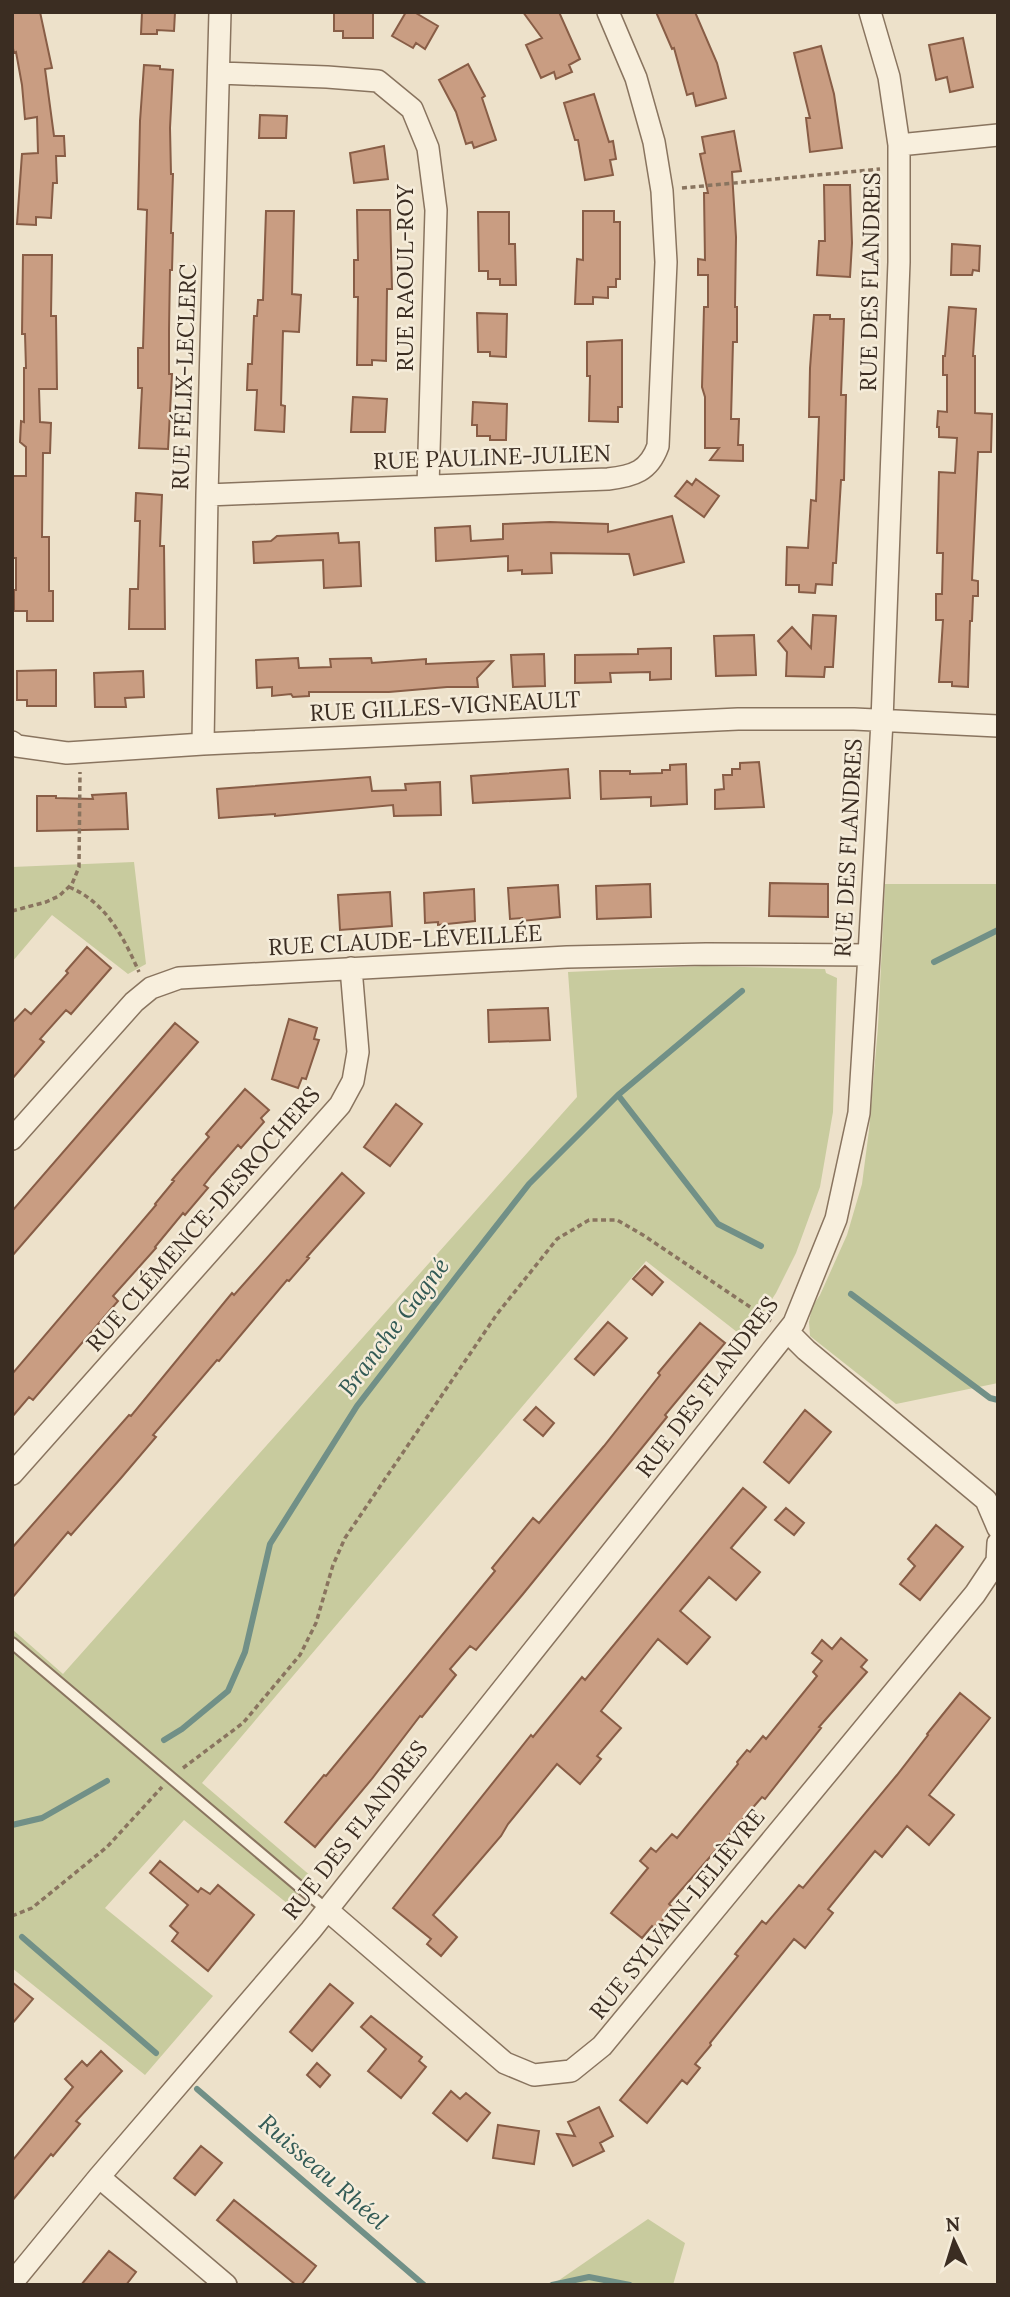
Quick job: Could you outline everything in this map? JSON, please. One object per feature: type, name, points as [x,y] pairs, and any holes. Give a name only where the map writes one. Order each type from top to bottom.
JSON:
[{"type":"street","name":"RUE FÉLIX-LECLERC","points":[[203,744],[220,12]]},
{"type":"street","name":"RUE PAULINE-JULIEN","points":[[207,495],[608,480],[626,477],[653,460],[658,446],[666,262],[662,191],[654,142],[636,78],[608,12]]},
{"type":"street","name":"RUE DES FLANDRES","points":[[12,2283],[326,1909],[788,1332],[836,1219],[859,1113],[882,721],[898,262],[899,145],[888,78],[870,12]]},
{"type":"street","name":"RUE RAOUL-ROY","points":[[219,73],[378,81],[412,109],[428,148],[436,210],[428,486]]},
{"type":"street","points":[[899,145],[998,135]]},
{"type":"street","name":"RUE GILLES-VIGNEAULT","points":[[12,742],[18,746],[67,753],[203,744],[738,719],[998,726]]},
{"type":"street","name":"RUE CLAUDE-LÉVEILLÉE","points":[[12,1139],[134,1002],[151,988],[179,978],[566,957],[869,955]]},
{"type":"street","name":"RUE CLÉMENCE-DESROCHERS","points":[[12,1474],[340,1105],[353,1082],[358,1052],[351,968]]},
{"type":"street","points":[[788,1332],[986,1500],[998,1528]]},
{"type":"street","name":"RUE SYLVAIN-LELIÈVRE","points":[[326,1909],[505,2063],[534,2075],[571,2071],[602,2046],[975,1594],[996,1561],[998,1543]]},
{"type":"street","points":[[99,2177],[226,2285]]},
{"type":"lane","points":[[12,1643],[326,1909]]},
{"type":"path","points":[[662,191],[899,167]]},
{"type":"path","points":[[12,911],[46,902],[59,896],[72,884],[79,867],[80,752]]},
{"type":"path","points":[[69,887],[81,892],[108,916],[125,940],[139,972],[151,988]]},
{"type":"path","points":[[12,1916],[32,1908],[107,1847],[170,1778],[243,1723],[300,1655],[316,1623],[333,1565],[345,1538],[497,1314],[557,1239],[589,1220],[617,1220],[643,1234],[788,1332]]},
{"type":"green space","points":[[134,862],[146,964],[128,974],[52,915],[12,962],[12,867]]},
{"type":"green space","points":[[885,884],[998,884],[998,1383],[896,1404],[810,1336],[809,1322],[812,1307],[847,1235],[862,1184],[878,1027]]},
{"type":"green space","points":[[703,966],[825,969],[826,973],[837,978],[833,1112],[820,1187],[796,1253],[776,1293],[746,1339],[646,1261],[202,1783],[312,1877],[288,1904],[184,1820],[105,1908],[213,1996],[145,2075],[12,1968],[12,1629],[63,1674],[577,1097],[568,972]]},
{"type":"green space","points":[[648,2219],[685,2243],[673,2285],[552,2285]]},
{"type":"building","points":[[12,12],[40,12],[52,68],[45,69],[54,136],[64,136],[65,156],[56,156],[57,183],[53,183],[51,218],[36,217],[36,225],[17,224],[22,154],[38,153],[37,117],[25,119],[22,85],[12,44]]},
{"type":"building","points":[[142,12],[175,12],[174,31],[157,30],[157,34],[141,34]]},
{"type":"building","points":[[334,12],[373,12],[373,38],[343,38],[343,31],[334,31]]},
{"type":"building","points":[[406,12],[414,12],[438,26],[425,49],[416,43],[413,48],[392,36]]},
{"type":"building","points":[[523,12],[559,12],[580,59],[569,65],[572,72],[556,79],[554,72],[541,78],[526,45],[542,38]]},
{"type":"building","points":[[656,12],[695,12],[717,63],[726,98],[696,106],[693,93],[687,95],[674,48],[672,49]]},
{"type":"building","points":[[963,38],[973,87],[950,92],[947,77],[936,80],[929,45]]},
{"type":"building","points":[[821,46],[834,94],[842,148],[810,152],[806,118],[810,118],[794,53]]},
{"type":"building","points":[[468,64],[485,96],[482,98],[496,140],[474,148],[472,142],[466,144],[456,112],[439,80]]},
{"type":"building","points":[[144,65],[173,70],[170,128],[173,233],[169,330],[169,374],[172,374],[168,449],[139,448],[142,388],[138,388],[138,348],[143,348],[147,210],[138,209]]},
{"type":"building","points":[[594,94],[609,142],[613,141],[616,159],[610,160],[613,175],[585,180],[578,140],[575,140],[564,103]]},
{"type":"building","points":[[260,115],[287,116],[286,138],[259,138]]},
{"type":"building","points":[[734,131],[741,171],[732,172],[737,342],[733,342],[731,419],[739,419],[738,445],[743,445],[743,461],[710,460],[719,448],[705,448],[705,397],[702,387],[704,307],[708,307],[708,275],[698,275],[698,259],[705,260],[704,193],[708,193],[700,154],[705,153],[702,137]]},
{"type":"building","points":[[384,146],[388,179],[354,183],[350,153]]},
{"type":"building","points":[[824,185],[850,185],[850,277],[817,275],[819,241],[825,241]]},
{"type":"building","points":[[357,210],[390,210],[392,289],[387,289],[386,361],[372,360],[372,365],[357,365],[358,297],[354,297],[354,260],[358,260]]},
{"type":"building","points":[[266,211],[294,211],[292,294],[301,295],[299,332],[283,331],[281,405],[285,406],[284,432],[255,430],[257,390],[247,390],[248,364],[252,364],[254,316],[257,316],[258,300],[263,300]]},
{"type":"building","points":[[583,211],[614,211],[614,222],[620,222],[620,279],[616,279],[616,287],[608,287],[608,298],[593,297],[593,304],[575,304],[577,259],[583,260]]},
{"type":"building","points":[[478,212],[509,212],[509,244],[515,244],[516,285],[500,285],[500,279],[488,279],[488,271],[479,271]]},
{"type":"building","points":[[952,244],[980,246],[979,271],[973,270],[972,275],[951,275]]},
{"type":"building","points":[[23,255],[52,255],[51,316],[56,316],[57,389],[39,389],[40,422],[51,423],[50,453],[43,453],[42,537],[49,537],[49,591],[53,591],[53,621],[27,621],[27,611],[14,611],[16,558],[13,558],[12,476],[26,476],[26,447],[20,442],[21,421],[24,422],[26,368],[25,334],[22,334]]},
{"type":"building","points":[[949,307],[976,309],[973,356],[975,413],[992,414],[991,452],[978,452],[972,580],[978,581],[978,596],[973,596],[970,621],[968,687],[952,686],[952,682],[939,682],[943,620],[936,620],[936,594],[942,594],[943,553],[937,553],[939,472],[955,473],[957,438],[939,437],[937,427],[938,411],[947,412],[947,375],[943,375],[943,356]]},
{"type":"building","points":[[477,313],[507,314],[506,357],[490,356],[490,352],[478,352]]},
{"type":"building","points":[[814,315],[830,315],[830,319],[844,319],[841,395],[846,395],[844,480],[841,480],[836,563],[833,563],[832,585],[816,584],[815,593],[799,592],[799,585],[786,585],[787,547],[808,548],[811,500],[816,501],[819,417],[809,417]]},
{"type":"building","points":[[622,340],[622,407],[618,407],[618,422],[589,421],[590,376],[587,376],[587,342]]},
{"type":"building","points":[[353,397],[387,399],[385,432],[351,432]]},
{"type":"building","points":[[473,402],[507,404],[506,440],[490,440],[490,436],[477,436],[477,425],[472,425]]},
{"type":"building","points":[[696,479],[719,496],[704,517],[675,496],[687,481],[692,485]]},
{"type":"building","points":[[136,493],[162,495],[160,546],[164,546],[165,629],[129,629],[130,589],[138,589],[140,521],[135,521]]},
{"type":"building","points":[[672,516],[684,562],[634,575],[629,554],[551,553],[552,573],[522,574],[522,570],[508,571],[508,556],[436,561],[435,528],[470,526],[471,541],[503,539],[503,524],[608,524],[608,532]]},
{"type":"building","points":[[338,533],[339,543],[359,542],[361,586],[324,588],[323,560],[254,563],[253,542],[271,541],[277,536]]},
{"type":"building","points":[[813,615],[836,616],[833,667],[825,667],[824,677],[786,676],[787,652],[778,641],[792,627],[811,648]]},
{"type":"building","points":[[754,635],[756,675],[716,676],[714,636]]},
{"type":"building","points":[[671,648],[671,679],[650,680],[650,672],[610,673],[611,682],[575,683],[575,655],[638,654],[638,649]]},
{"type":"building","points":[[544,654],[545,686],[513,687],[511,655]]},
{"type":"building","points":[[298,658],[299,668],[331,667],[330,659],[371,658],[372,663],[426,659],[426,664],[493,661],[477,678],[478,687],[389,692],[309,692],[309,696],[293,697],[291,694],[272,696],[272,687],[257,688],[256,660]]},
{"type":"building","points":[[56,670],[56,706],[27,706],[27,700],[17,700],[17,671]]},
{"type":"building","points":[[143,671],[144,697],[125,698],[126,707],[95,707],[94,673]]},
{"type":"building","points":[[759,762],[764,807],[715,809],[715,790],[724,789],[723,775],[732,775],[732,769],[740,769],[740,763]]},
{"type":"building","points":[[686,764],[687,804],[651,806],[651,797],[601,799],[600,771],[662,773],[662,770],[670,770],[670,765]]},
{"type":"building","points":[[568,769],[570,798],[473,803],[471,776]]},
{"type":"building","points":[[370,777],[372,791],[406,790],[405,784],[440,782],[441,815],[394,816],[393,805],[275,816],[219,818],[217,789]]},
{"type":"building","points":[[126,793],[128,829],[37,831],[37,796],[93,799],[92,795]]},
{"type":"building","points":[[770,883],[828,884],[828,917],[769,916]]},
{"type":"building","points":[[650,884],[651,917],[597,919],[596,886]]},
{"type":"building","points":[[558,885],[560,917],[522,921],[522,918],[510,919],[508,888]]},
{"type":"building","points":[[474,889],[475,921],[438,925],[438,922],[425,923],[424,893]]},
{"type":"building","points":[[390,892],[392,926],[340,930],[338,895]]},
{"type":"building","points":[[87,947],[111,968],[71,1014],[66,1010],[40,1039],[44,1042],[12,1079],[12,1023],[25,1009],[31,1014]]},
{"type":"building","points":[[548,1008],[550,1040],[489,1042],[488,1010]]},
{"type":"building","points":[[289,1019],[317,1028],[314,1039],[319,1040],[306,1079],[302,1078],[298,1088],[272,1079]]},
{"type":"building","points":[[175,1023],[198,1042],[12,1256],[12,1211]]},
{"type":"building","points":[[245,1089],[269,1110],[261,1118],[264,1122],[241,1148],[238,1145],[204,1185],[208,1188],[185,1215],[183,1213],[113,1296],[118,1301],[33,1400],[29,1397],[12,1417],[12,1374],[156,1205],[174,1181],[172,1180],[209,1137],[206,1134]]},
{"type":"building","points":[[396,1104],[422,1124],[390,1166],[364,1147]]},
{"type":"building","points":[[342,1173],[364,1193],[153,1435],[156,1437],[121,1478],[71,1535],[68,1532],[12,1598],[12,1548],[129,1415],[131,1416],[232,1293],[234,1295]]},
{"type":"building","points":[[645,1266],[663,1282],[652,1295],[633,1279]]},
{"type":"building","points":[[608,1322],[627,1338],[594,1375],[575,1359]]},
{"type":"building","points":[[700,1323],[725,1343],[476,1650],[470,1646],[450,1669],[456,1675],[315,1847],[285,1822],[495,1571],[492,1568],[533,1518],[539,1523],[604,1446],[660,1375],[658,1373]]},
{"type":"building","points":[[536,1407],[554,1423],[543,1436],[524,1420]]},
{"type":"building","points":[[805,1410],[831,1432],[789,1483],[764,1462]]},
{"type":"building","points":[[743,1488],[766,1507],[731,1548],[760,1572],[736,1600],[709,1577],[680,1611],[710,1637],[687,1664],[658,1639],[601,1711],[621,1728],[597,1756],[601,1759],[580,1784],[557,1764],[501,1836],[433,1915],[457,1937],[441,1956],[427,1944],[431,1939],[393,1908],[531,1735],[533,1737],[582,1677],[585,1680]]},
{"type":"building","points":[[786,1508],[804,1523],[794,1535],[775,1520]]},
{"type":"building","points":[[936,1525],[963,1547],[920,1600],[900,1584],[915,1566],[908,1559]]},
{"type":"building","points":[[841,1638],[867,1660],[861,1667],[867,1672],[819,1727],[821,1728],[765,1799],[762,1797],[669,1904],[673,1908],[655,1929],[652,1926],[642,1938],[611,1913],[648,1868],[640,1861],[651,1848],[656,1852],[672,1834],[677,1838],[747,1750],[750,1752],[763,1736],[766,1739],[817,1676],[813,1672],[822,1661],[812,1653],[822,1640],[832,1649]]},
{"type":"building","points":[[960,1693],[990,1718],[929,1795],[954,1815],[929,1845],[907,1826],[882,1857],[875,1851],[828,1909],[833,1913],[805,1948],[794,1939],[710,2043],[695,2064],[700,2068],[687,2084],[682,2080],[647,2123],[620,2100],[738,1956],[735,1954],[762,1921],[766,1924],[799,1885],[803,1888],[897,1775]]},
{"type":"building","points":[[160,1861],[198,1892],[201,1888],[210,1894],[218,1885],[254,1915],[208,1971],[172,1941],[178,1933],[170,1926],[188,1905],[150,1873]]},
{"type":"building","points":[[12,1982],[33,1999],[12,2024]]},
{"type":"building","points":[[330,1984],[353,2003],[312,2051],[290,2032]]},
{"type":"building","points":[[371,2016],[422,2057],[419,2061],[426,2067],[401,2098],[368,2071],[386,2049],[361,2027]]},
{"type":"building","points":[[101,2051],[122,2071],[76,2121],[80,2124],[12,2201],[12,2161],[73,2087],[65,2079],[82,2061],[87,2066]]},
{"type":"building","points":[[317,2063],[330,2075],[320,2087],[307,2075]]},
{"type":"building","points":[[451,2091],[460,2099],[466,2093],[490,2113],[467,2141],[433,2113]]},
{"type":"building","points":[[599,2107],[613,2136],[600,2143],[604,2151],[573,2166],[557,2134],[575,2136],[568,2122]]},
{"type":"building","points":[[498,2125],[539,2131],[534,2164],[493,2158]]},
{"type":"building","points":[[201,2146],[222,2163],[195,2195],[174,2178]]},
{"type":"building","points":[[234,2200],[316,2266],[301,2285],[296,2285],[217,2220]]},
{"type":"building","points":[[109,2251],[136,2272],[126,2285],[81,2285]]},
{"type":"waterway","name":"Branche Gagné","points":[[934,962],[998,930]]},
{"type":"waterway","name":"Branche Gagné","points":[[164,1740],[182,1729],[228,1691],[245,1652],[270,1544],[357,1406],[457,1276],[529,1184],[618,1095],[742,991]]},
{"type":"waterway","points":[[618,1095],[718,1224],[761,1246]]},
{"type":"waterway","points":[[851,1294],[990,1398],[998,1400]]},
{"type":"waterway","name":"Branche Gagné","points":[[12,1825],[42,1818],[107,1781]]},
{"type":"waterway","name":"Ruisseau Rhéel","points":[[22,1937],[156,2053]]},
{"type":"waterway","name":"Ruisseau Rhéel","points":[[197,2089],[424,2285]]},
{"type":"waterway","name":"Ruisseau Rhéel","points":[[552,2285],[589,2277],[630,2285]]}]
